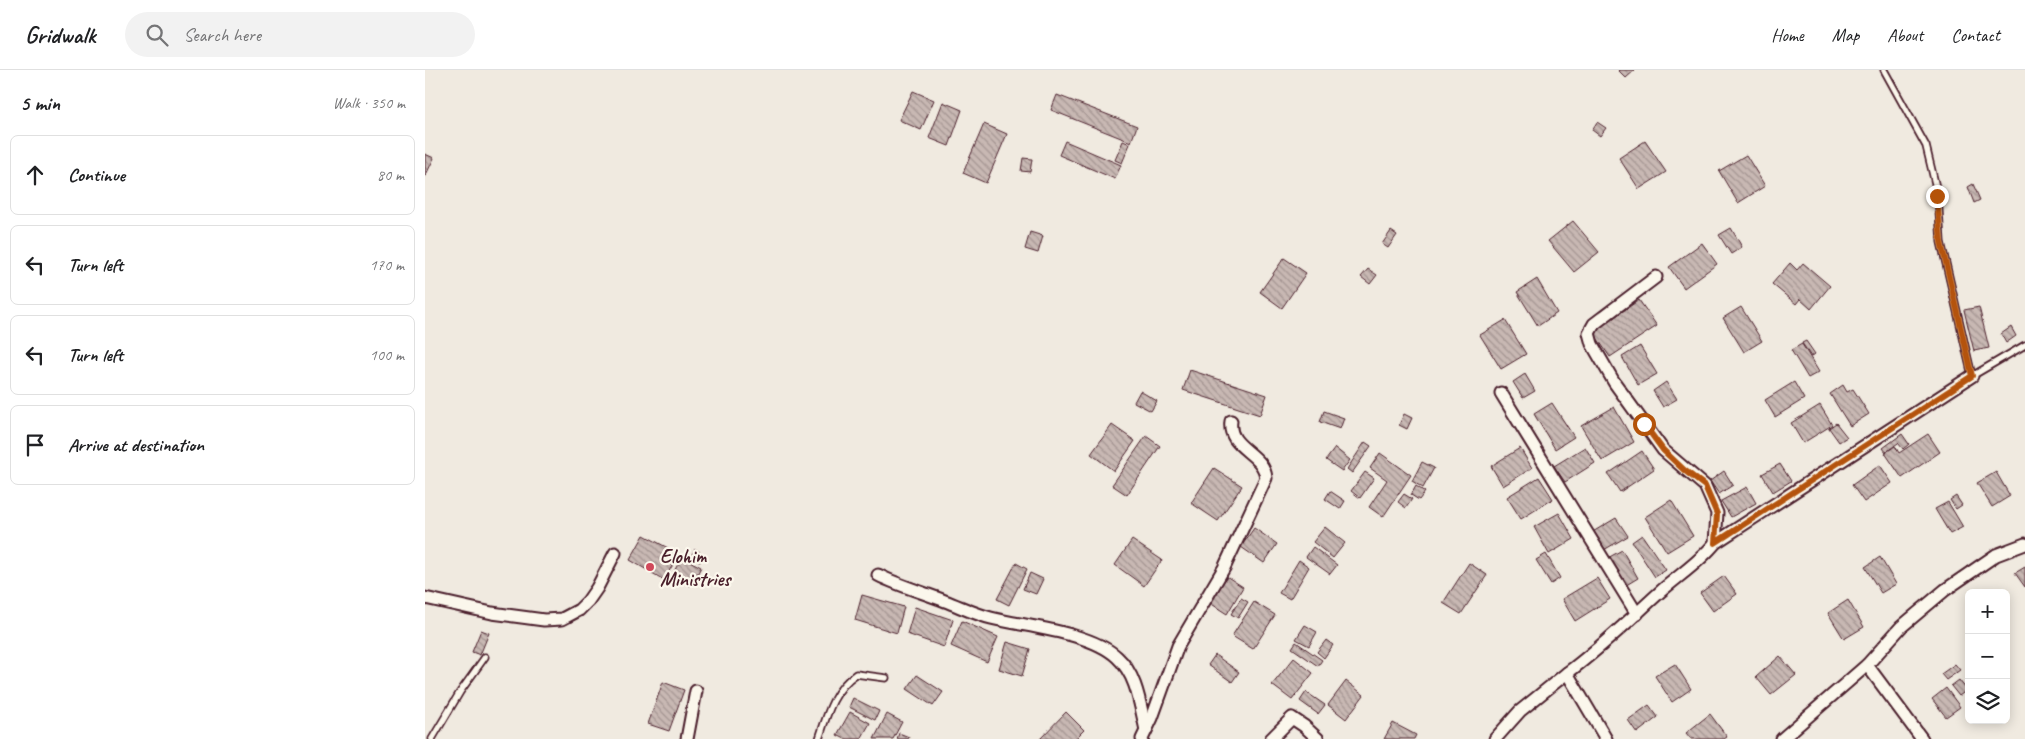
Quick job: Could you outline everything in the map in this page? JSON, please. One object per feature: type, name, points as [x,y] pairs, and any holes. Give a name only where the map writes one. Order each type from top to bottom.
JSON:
[{"type":"street","points":[[1656,278],[1594,324],[1589,333],[1592,344],[1600,359],[1663,450],[1684,470],[1705,486],[1717,514],[1715,543]]},
{"type":"street","points":[[1495,739],[1520,711],[1592,655],[1662,590],[1705,556],[1715,543],[1972,376]]},
{"type":"street","points":[[1501,392],[1637,614]]},
{"type":"street","points":[[1144,734],[1179,646],[1224,568],[1266,478],[1265,469],[1259,460],[1241,447],[1233,438],[1230,429],[1231,421]]},
{"type":"street","points":[[1782,739],[1867,665],[1901,627],[1945,590],[1996,556],[2025,544]]},
{"type":"street","points":[[425,598],[492,613],[544,620],[562,619],[579,610],[588,601],[615,553]]},
{"type":"street","points":[[878,575],[896,584],[975,613],[1103,645],[1118,658],[1129,672],[1136,688],[1144,734]]},
{"type":"street","points":[[1867,665],[1922,739]]},
{"type":"street","points":[[1567,673],[1607,739]]},
{"type":"street","points":[[687,739],[697,691]]},
{"type":"street","points":[[1271,739],[1292,718],[1318,739]]},
{"type":"lane","points":[[1884,70],[1926,146],[1937,196],[1941,242],[1972,376],[2025,345]]},
{"type":"lane","points":[[432,739],[460,692],[485,657]]},
{"type":"lane","points":[[819,739],[829,708],[845,681],[856,674],[887,678]]},
{"type":"building","points":[[1618,70],[1635,70],[1626,78]]},
{"type":"building","points":[[913,91],[934,100],[921,130],[899,120]]},
{"type":"building","points":[[1057,95],[1137,126],[1131,142],[1051,110]]},
{"type":"building","points":[[943,102],[962,110],[949,146],[929,138]]},
{"type":"building","points":[[1597,122],[1606,128],[1600,136],[1592,130]]},
{"type":"building","points":[[984,124],[1007,134],[986,183],[963,173]]},
{"type":"building","points":[[1065,141],[1121,165],[1115,179],[1059,155]]},
{"type":"building","points":[[1123,141],[1130,144],[1122,163],[1115,160]]},
{"type":"building","points":[[1645,141],[1666,172],[1639,189],[1619,158]]},
{"type":"building","points":[[425,154],[434,158],[425,177]]},
{"type":"building","points":[[1746,155],[1765,186],[1738,203],[1719,171]]},
{"type":"building","points":[[1023,158],[1032,159],[1030,172],[1021,171]]},
{"type":"building","points":[[1973,184],[1980,200],[1974,203],[1968,187]]},
{"type":"building","points":[[1573,221],[1599,252],[1574,272],[1548,241]]},
{"type":"building","points":[[1731,228],[1742,247],[1731,254],[1719,235]]},
{"type":"building","points":[[1391,231],[1397,235],[1388,248],[1382,244]]},
{"type":"building","points":[[1030,232],[1043,236],[1038,253],[1025,249]]},
{"type":"building","points":[[1702,243],[1717,264],[1684,288],[1669,267]]},
{"type":"building","points":[[1284,258],[1306,273],[1282,308],[1260,292]]},
{"type":"building","points":[[1790,263],[1797,270],[1803,263],[1830,286],[1811,309],[1800,299],[1796,304],[1772,284]]},
{"type":"building","points":[[1368,269],[1377,275],[1370,284],[1361,277]]},
{"type":"building","points":[[1537,279],[1557,313],[1538,326],[1517,292]]},
{"type":"building","points":[[1639,300],[1657,326],[1610,357],[1593,332]]},
{"type":"building","points":[[1741,307],[1762,341],[1744,352],[1723,318]]},
{"type":"building","points":[[1979,307],[1989,348],[1974,351],[1964,310]]},
{"type":"building","points":[[1505,320],[1526,354],[1501,369],[1480,335]]},
{"type":"building","points":[[2011,327],[2016,336],[2006,343],[2001,334]]},
{"type":"building","points":[[1806,341],[1815,354],[1811,357],[1802,343]]},
{"type":"building","points":[[1802,344],[1819,372],[1808,378],[1791,350]]},
{"type":"building","points":[[1640,346],[1657,374],[1638,385],[1622,357]]},
{"type":"building","points":[[1190,370],[1267,395],[1260,415],[1183,390]]},
{"type":"building","points":[[1525,374],[1535,391],[1523,398],[1513,382]]},
{"type":"building","points":[[1666,382],[1677,399],[1663,407],[1653,391]]},
{"type":"building","points":[[1794,382],[1804,399],[1775,417],[1765,400]]},
{"type":"building","points":[[1843,385],[1847,392],[1853,389],[1869,414],[1850,426],[1830,394]]},
{"type":"building","points":[[1140,391],[1157,401],[1151,411],[1134,402]]},
{"type":"building","points":[[1552,403],[1574,437],[1555,449],[1534,414]]},
{"type":"building","points":[[1820,405],[1832,425],[1803,443],[1791,423]]},
{"type":"building","points":[[1614,407],[1634,442],[1602,461],[1581,426]]},
{"type":"building","points":[[1324,411],[1344,418],[1340,429],[1320,422]]},
{"type":"building","points":[[1404,414],[1412,418],[1407,429],[1399,425]]},
{"type":"building","points":[[1836,423],[1847,437],[1839,442],[1829,428]]},
{"type":"building","points":[[1112,425],[1135,441],[1114,471],[1091,454]]},
{"type":"building","points":[[1902,434],[1909,444],[1903,449],[1898,443],[1886,452],[1883,448]]},
{"type":"building","points":[[1928,434],[1940,452],[1902,478],[1885,453],[1895,446],[1899,453]]},
{"type":"building","points":[[1146,436],[1160,446],[1127,495],[1112,485]]},
{"type":"building","points":[[1365,442],[1371,446],[1352,473],[1347,469]]},
{"type":"building","points":[[1585,447],[1595,463],[1565,482],[1554,466]]},
{"type":"building","points":[[1335,448],[1350,460],[1342,471],[1326,460]]},
{"type":"building","points":[[1520,448],[1532,468],[1503,486],[1491,466]]},
{"type":"building","points":[[1642,451],[1654,469],[1620,492],[1608,474]]},
{"type":"building","points":[[1380,453],[1411,475],[1383,517],[1369,507],[1387,480],[1370,468]]},
{"type":"building","points":[[1422,462],[1434,468],[1423,488],[1412,481]]},
{"type":"building","points":[[1780,464],[1791,481],[1773,492],[1762,474]]},
{"type":"building","points":[[1880,465],[1892,483],[1864,502],[1852,485]]},
{"type":"building","points":[[1214,468],[1242,486],[1218,521],[1191,503]]},
{"type":"building","points":[[1724,471],[1733,485],[1719,494],[1710,481]]},
{"type":"building","points":[[1365,472],[1374,478],[1360,498],[1351,491]]},
{"type":"building","points":[[1996,472],[2010,496],[1992,507],[1977,483]]},
{"type":"building","points":[[1539,477],[1553,499],[1521,519],[1507,497]]},
{"type":"building","points":[[1416,486],[1425,492],[1419,500],[1411,495]]},
{"type":"building","points":[[1747,487],[1756,503],[1731,517],[1721,501]]},
{"type":"building","points":[[1330,491],[1345,501],[1340,509],[1325,499]]},
{"type":"building","points":[[1404,494],[1412,499],[1406,508],[1398,502]]},
{"type":"building","points":[[1956,496],[1962,505],[1956,509],[1950,500]]},
{"type":"building","points":[[1671,500],[1693,536],[1667,552],[1645,517]]},
{"type":"building","points":[[1948,502],[1963,527],[1950,534],[1935,509]]},
{"type":"building","points":[[1559,513],[1574,539],[1549,554],[1534,527]]},
{"type":"building","points":[[1616,518],[1628,536],[1602,551],[1591,533]]},
{"type":"building","points":[[1325,527],[1345,543],[1333,558],[1313,542]]},
{"type":"building","points":[[1254,528],[1277,544],[1264,563],[1241,547]]},
{"type":"building","points":[[644,535],[679,554],[664,580],[630,560]]},
{"type":"building","points":[[1642,535],[1666,570],[1655,577],[1632,542]]},
{"type":"building","points":[[1132,540],[1162,560],[1144,586],[1115,565]]},
{"type":"building","points":[[1313,547],[1337,565],[1330,574],[1306,557]]},
{"type":"building","points":[[695,549],[704,555],[700,562],[691,556]]},
{"type":"building","points":[[1622,550],[1638,578],[1623,587],[1606,559]]},
{"type":"building","points":[[1546,554],[1560,578],[1551,584],[1536,560]]},
{"type":"building","points":[[682,557],[701,567],[691,586],[672,575]]},
{"type":"building","points":[[1880,557],[1896,584],[1881,593],[1865,567]]},
{"type":"building","points":[[1299,560],[1309,567],[1290,599],[1279,593]]},
{"type":"building","points":[[1016,563],[1027,569],[1009,605],[997,599]]},
{"type":"building","points":[[1469,563],[1487,575],[1461,614],[1443,603]]},
{"type":"building","points":[[2025,567],[2025,587],[2015,573]]},
{"type":"building","points":[[1030,573],[1043,579],[1036,594],[1023,589]]},
{"type":"building","points":[[1226,576],[1243,587],[1227,614],[1210,603]]},
{"type":"building","points":[[1724,576],[1737,594],[1713,611],[1700,593]]},
{"type":"building","points":[[1597,578],[1610,599],[1575,621],[1562,599]]},
{"type":"building","points":[[862,595],[904,607],[897,633],[855,620]]},
{"type":"building","points":[[1241,598],[1248,602],[1238,618],[1231,614]]},
{"type":"building","points":[[1848,600],[1864,627],[1844,639],[1828,613]]},
{"type":"building","points":[[1254,602],[1275,615],[1253,649],[1232,636]]},
{"type":"building","points":[[915,607],[953,620],[944,647],[907,634]]},
{"type":"building","points":[[962,621],[998,637],[987,662],[951,646]]},
{"type":"building","points":[[1305,625],[1317,632],[1309,646],[1296,639]]},
{"type":"building","points":[[481,630],[489,633],[480,655],[472,652]]},
{"type":"building","points":[[1326,640],[1333,645],[1324,658],[1317,652]]},
{"type":"building","points":[[1007,642],[1030,649],[1022,676],[999,669]]},
{"type":"building","points":[[1296,642],[1322,660],[1318,666],[1292,648]]},
{"type":"building","points":[[1215,655],[1239,672],[1232,682],[1208,665]]},
{"type":"building","points":[[1780,656],[1796,675],[1771,695],[1756,677]]},
{"type":"building","points":[[1294,658],[1313,673],[1292,700],[1272,685]]},
{"type":"building","points":[[1675,664],[1691,689],[1672,702],[1655,676]]},
{"type":"building","points":[[1955,664],[1960,670],[1946,680],[1941,674]]},
{"type":"building","points":[[917,675],[943,692],[933,706],[907,689]]},
{"type":"building","points":[[1959,680],[1965,688],[1965,692],[1959,696],[1951,686]]},
{"type":"building","points":[[1346,681],[1364,695],[1346,719],[1328,705]]},
{"type":"building","points":[[663,682],[684,690],[669,731],[648,724]]},
{"type":"building","points":[[1946,688],[1960,707],[1946,717],[1932,699]]},
{"type":"building","points":[[1306,692],[1325,705],[1318,714],[1300,701]]},
{"type":"building","points":[[853,698],[879,711],[875,720],[849,707]]},
{"type":"building","points":[[1649,705],[1658,717],[1637,733],[1628,720]]},
{"type":"building","points":[[850,712],[870,723],[861,739],[845,739],[837,735]]},
{"type":"building","points":[[1066,712],[1084,730],[1075,739],[1040,739]]},
{"type":"building","points":[[887,714],[902,722],[893,739],[874,739]]},
{"type":"building","points":[[1710,714],[1727,737],[1724,739],[1691,739],[1686,733]]},
{"type":"building","points":[[1393,723],[1416,735],[1414,739],[1384,739]]},
{"type":"building","points":[[899,733],[909,737],[908,739],[897,739]]},
{"type":"place","name":"Elohim Ministries","points":[[650,567]]},
{"type":"route","points":[[1644,424],[1663,450],[1684,470],[1705,486],[1717,514],[1715,543],[1972,376],[1941,242],[1937,196]]}]
